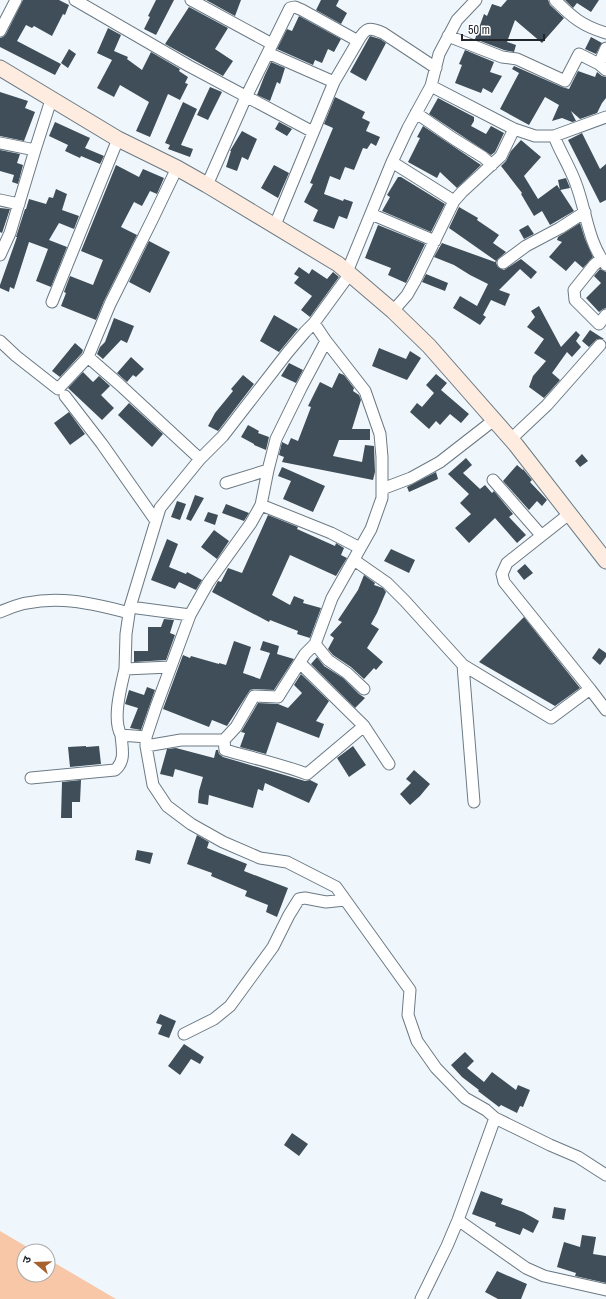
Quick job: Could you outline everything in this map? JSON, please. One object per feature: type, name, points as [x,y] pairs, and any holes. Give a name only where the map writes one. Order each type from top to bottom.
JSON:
[{"type":"main road","points":[[0,68],[118,139],[177,168],[236,204],[275,225],[338,264],[393,311],[429,346],[510,439],[606,562]]},
{"type":"street","points":[[0,31],[16,0]]},
{"type":"street","points":[[75,0],[246,97],[313,132]]},
{"type":"street","points":[[191,0],[270,48],[334,82]]},
{"type":"street","points":[[31,778],[116,770],[120,767],[123,760],[118,709],[125,669],[130,610],[160,508],[200,459],[223,436],[288,352],[314,323],[348,273],[392,162],[430,86],[439,54],[457,20],[476,0]]},
{"type":"street","points":[[555,0],[574,18],[592,29],[606,33]]},
{"type":"street","points":[[206,185],[246,97],[290,8],[295,7],[358,41]]},
{"type":"street","points":[[275,225],[334,82],[365,30],[368,28],[383,33],[436,68]]},
{"type":"street","points":[[448,36],[502,57],[517,59],[565,81],[579,54],[602,67],[606,48]]},
{"type":"street","points":[[430,86],[514,129],[535,136],[554,136],[606,117]]},
{"type":"street","points":[[0,255],[10,233],[34,150],[51,100]]},
{"type":"street","points":[[416,113],[479,154],[492,165]]},
{"type":"street","points":[[393,311],[407,295],[419,274],[454,201],[501,156],[514,129]]},
{"type":"street","points":[[554,136],[575,181],[590,234],[604,262],[594,265],[574,290],[576,300],[599,324],[606,315]]},
{"type":"street","points":[[52,302],[118,139]]},
{"type":"street","points":[[0,143],[34,150]]},
{"type":"street","points":[[392,162],[454,201]]},
{"type":"street","points":[[0,341],[16,356],[58,389],[88,357],[110,304],[177,168]]},
{"type":"street","points":[[0,200],[19,204]]},
{"type":"street","points":[[503,263],[526,246],[560,228],[585,212]]},
{"type":"street","points":[[371,214],[435,241]]},
{"type":"street","points":[[121,735],[146,741],[224,740],[236,727],[254,696],[278,697],[305,654],[315,644],[332,598],[371,530],[382,498],[382,457],[380,434],[365,391],[314,323]]},
{"type":"street","points":[[326,341],[276,439],[268,470],[262,505],[251,523],[208,583],[190,614],[156,707],[146,741],[153,785],[167,806],[191,824],[222,842],[260,858],[287,862],[336,887],[410,990],[408,1015],[417,1041],[436,1068],[465,1098],[486,1110],[495,1118],[578,1157],[606,1175]]},
{"type":"street","points":[[510,439],[547,405],[600,345]]},
{"type":"street","points":[[88,357],[200,459]]},
{"type":"street","points":[[65,396],[102,444],[156,522]]},
{"type":"street","points":[[382,489],[411,478],[440,462],[494,420]]},
{"type":"street","points":[[226,482],[268,470]]},
{"type":"street","points":[[493,480],[541,535]]},
{"type":"street","points":[[262,505],[331,533],[360,548]]},
{"type":"street","points":[[569,514],[507,563],[502,574],[504,582],[606,710]]},
{"type":"street","points":[[354,560],[387,583],[462,665],[551,718],[590,689]]},
{"type":"street","points":[[0,612],[12,607],[33,602],[67,600],[130,610],[190,614]]},
{"type":"street","points":[[315,644],[328,660],[347,673],[364,689]]},
{"type":"street","points":[[300,663],[364,726],[389,764]]},
{"type":"street","points":[[462,665],[474,802]]},
{"type":"street","points":[[125,669],[171,667]]},
{"type":"street","points":[[224,740],[225,750],[281,765],[307,774],[364,726]]},
{"type":"street","points":[[184,1034],[214,1019],[230,1006],[273,947],[299,898],[326,902],[346,900]]},
{"type":"street","points":[[421,1299],[458,1220],[495,1118]]},
{"type":"street","points":[[458,1220],[526,1268],[544,1276],[606,1290]]},
{"type":"shaded area","points":[[0,1231],[20,1243],[16,1243],[16,1283],[56,1283],[56,1264],[116,1299],[0,1299]]},
{"type":"building","points":[[23,0],[59,0],[69,5],[65,15],[63,14],[52,36],[34,26],[32,28],[26,25],[17,41],[61,64],[55,75],[0,47],[0,38],[6,34]]},
{"type":"building","points":[[156,0],[174,0],[156,35],[144,29],[150,17],[148,16]]},
{"type":"building","points":[[206,0],[241,0],[235,16]]},
{"type":"building","points":[[321,0],[339,0],[336,6],[347,13],[341,24],[316,10]]},
{"type":"building","points":[[507,0],[548,0],[550,5],[564,18],[542,43],[515,20],[507,42],[516,45],[514,52],[504,50],[475,39],[484,14],[487,16],[492,4],[501,7]]},
{"type":"building","points":[[565,0],[599,0],[591,12],[577,3],[573,8]]},
{"type":"building","points":[[189,7],[228,28],[215,49],[233,61],[223,76],[165,44]]},
{"type":"building","points":[[299,16],[341,39],[334,52],[328,49],[322,63],[315,60],[313,65],[277,49],[287,29],[292,31]]},
{"type":"building","points":[[108,28],[121,35],[114,51],[128,57],[127,59],[142,70],[151,52],[180,69],[179,71],[188,77],[185,83],[188,84],[180,100],[168,94],[150,137],[136,131],[149,102],[120,85],[114,97],[97,88],[112,60],[97,53]]},
{"type":"building","points":[[370,36],[380,39],[386,43],[366,81],[350,72]]},
{"type":"building","points":[[591,37],[602,43],[596,54],[585,49]]},
{"type":"building","points":[[69,49],[76,54],[68,68],[61,63]]},
{"type":"building","points":[[465,50],[494,62],[490,72],[502,76],[492,93],[483,88],[481,93],[455,83],[462,65],[459,64]]},
{"type":"building","points":[[271,62],[285,68],[280,84],[277,82],[270,101],[257,95]]},
{"type":"building","points":[[514,66],[569,89],[578,71],[595,77],[597,72],[606,77],[606,98],[597,113],[580,119],[571,111],[576,121],[572,122],[562,118],[552,121],[559,105],[545,97],[529,125],[500,109],[519,73],[512,69]]},
{"type":"building","points":[[210,87],[222,92],[208,120],[197,115]]},
{"type":"building","points":[[0,92],[28,101],[25,108],[35,112],[24,141],[0,136]]},
{"type":"building","points":[[335,97],[365,112],[362,118],[370,122],[366,131],[380,137],[376,146],[371,143],[367,149],[363,148],[354,170],[345,167],[340,180],[330,176],[324,194],[343,201],[344,199],[353,202],[347,219],[339,216],[334,229],[313,221],[318,210],[304,202],[313,184],[310,183],[333,128],[324,124]]},
{"type":"building","points":[[438,98],[474,117],[474,121],[471,126],[486,134],[491,126],[504,133],[495,152],[491,155],[429,114]]},
{"type":"building","points":[[183,102],[197,109],[181,145],[193,149],[190,157],[168,149],[170,145],[165,143]]},
{"type":"building","points":[[55,122],[90,138],[85,148],[104,156],[100,164],[81,156],[80,158],[65,151],[68,145],[49,136]]},
{"type":"building","points":[[279,122],[292,129],[287,136],[275,129]]},
{"type":"building","points":[[423,126],[481,165],[457,188],[440,172],[437,178],[408,162],[420,138],[417,137]]},
{"type":"building","points":[[242,131],[257,139],[248,160],[242,157],[237,171],[226,167],[230,151]]},
{"type":"building","points":[[582,133],[600,169],[606,164],[606,200],[600,203],[568,140]]},
{"type":"building","points":[[521,140],[541,157],[524,176],[538,199],[557,185],[574,211],[550,225],[542,211],[534,216],[521,194],[522,193],[501,166],[506,161],[511,151]]},
{"type":"building","points":[[0,150],[20,154],[17,163],[23,165],[18,184],[12,182],[14,175],[0,171]]},
{"type":"building","points":[[116,165],[139,177],[143,169],[164,178],[157,194],[150,191],[142,206],[134,202],[121,227],[137,235],[96,320],[61,306],[70,276],[93,285],[103,260],[81,251]]},
{"type":"building","points":[[274,165],[289,173],[278,198],[261,188]]},
{"type":"building","points":[[398,177],[401,177],[445,204],[431,232],[382,211],[390,197],[387,195]]},
{"type":"building","points":[[566,178],[570,188],[560,190],[558,180]]},
{"type":"building","points":[[56,189],[67,194],[62,210],[79,216],[74,229],[59,223],[49,240],[67,247],[51,287],[36,281],[48,249],[29,242],[14,289],[10,287],[9,292],[0,288],[29,199],[46,204],[49,197],[53,198]]},
{"type":"building","points":[[459,207],[478,218],[477,220],[499,235],[493,243],[506,252],[497,260],[496,263],[498,267],[504,270],[521,259],[537,272],[531,279],[520,269],[499,290],[510,294],[505,306],[491,300],[483,315],[486,317],[480,325],[453,308],[460,296],[477,306],[488,284],[454,265],[434,257],[442,243],[495,262],[496,261],[449,228]]},
{"type":"building","points":[[0,208],[10,209],[2,233],[0,232]]},
{"type":"building","points":[[580,223],[593,257],[583,268],[575,261],[566,271],[549,257],[562,242],[557,240],[558,237]]},
{"type":"building","points":[[378,225],[425,244],[406,283],[388,275],[391,268],[365,258]]},
{"type":"building","points":[[528,225],[534,234],[524,239],[519,230]]},
{"type":"building","points":[[149,241],[170,252],[150,293],[129,282]]},
{"type":"building","points":[[299,267],[309,274],[312,269],[327,279],[333,272],[339,277],[310,317],[301,310],[312,296],[294,283],[299,277],[294,274]]},
{"type":"building","points":[[600,269],[606,272],[606,308],[599,312],[586,298],[601,283],[594,276]]},
{"type":"building","points":[[426,274],[448,283],[445,291],[422,282]]},
{"type":"building","points":[[539,306],[561,347],[576,331],[580,335],[576,341],[581,347],[572,357],[567,352],[552,373],[560,380],[544,398],[529,387],[533,376],[546,361],[534,353],[544,339],[527,327],[535,317],[531,311]]},
{"type":"building","points":[[274,315],[298,329],[279,352],[260,341]]},
{"type":"building","points":[[114,318],[134,326],[127,343],[121,340],[103,359],[97,354],[100,347],[105,342]]},
{"type":"building","points":[[590,330],[604,339],[597,339],[589,347],[582,341]]},
{"type":"building","points":[[75,343],[83,350],[82,353],[60,377],[52,371]]},
{"type":"building","points":[[379,348],[406,359],[410,351],[421,358],[407,380],[372,366]]},
{"type":"building","points":[[131,357],[144,369],[136,377],[133,375],[127,382],[117,373]]},
{"type":"building","points":[[289,363],[303,370],[296,383],[281,376]]},
{"type":"building","points":[[83,372],[93,382],[99,376],[110,386],[101,395],[114,408],[102,420],[68,388]]},
{"type":"building","points":[[339,373],[344,375],[354,388],[353,391],[359,395],[361,400],[352,429],[370,429],[370,440],[339,440],[333,456],[362,462],[365,445],[374,446],[375,472],[373,480],[282,462],[284,457],[279,455],[282,442],[288,445],[291,438],[298,441],[311,407],[308,406],[320,382],[332,388]]},
{"type":"building","points":[[436,374],[447,383],[441,390],[469,414],[461,423],[450,414],[440,425],[436,421],[429,429],[410,412],[417,403],[422,407],[434,393],[426,385]]},
{"type":"building","points":[[243,375],[254,384],[218,431],[208,426],[215,413],[233,391],[231,389]]},
{"type":"building","points":[[129,403],[163,434],[152,447],[118,415]]},
{"type":"building","points":[[69,412],[85,434],[70,445],[54,423]]},
{"type":"building","points":[[248,425],[259,431],[258,433],[269,437],[266,450],[241,437]]},
{"type":"building","points":[[582,454],[588,461],[580,467],[575,461]]},
{"type":"building","points":[[466,458],[472,465],[463,473],[480,489],[485,485],[492,493],[494,491],[513,514],[509,517],[526,535],[517,543],[495,518],[469,543],[455,528],[471,514],[460,503],[469,494],[448,474]]},
{"type":"building","points":[[517,465],[523,469],[532,480],[530,482],[547,500],[542,506],[537,501],[529,510],[503,481]]},
{"type":"building","points":[[282,467],[325,486],[313,512],[283,499],[291,481],[278,476]]},
{"type":"building","points":[[436,472],[438,479],[409,492],[407,487]]},
{"type":"building","points":[[195,495],[204,498],[191,521],[186,519]]},
{"type":"building","points":[[177,501],[186,504],[180,520],[171,517]]},
{"type":"building","points":[[226,504],[249,513],[244,521],[222,513]]},
{"type":"building","points":[[208,512],[218,515],[215,525],[204,521]]},
{"type":"building","points":[[268,515],[298,527],[297,529],[335,546],[336,543],[344,548],[341,555],[347,558],[336,576],[290,555],[272,595],[290,605],[294,596],[304,600],[303,603],[321,608],[310,638],[297,634],[298,631],[270,620],[269,622],[212,592],[218,581],[221,582],[228,568],[242,573]]},
{"type":"building","points":[[214,530],[229,541],[217,559],[201,547]]},
{"type":"building","points":[[167,539],[178,544],[169,567],[186,574],[187,572],[202,580],[196,590],[179,582],[175,589],[151,580]]},
{"type":"building","points":[[391,549],[415,560],[409,573],[384,561]]},
{"type":"building","points":[[525,564],[533,573],[524,580],[517,571]]},
{"type":"building","points":[[364,575],[375,583],[374,585],[383,588],[386,592],[371,624],[379,629],[367,648],[383,662],[376,670],[374,668],[364,679],[351,667],[333,655],[328,649],[334,638],[330,635],[342,622],[338,620],[358,590]]},
{"type":"building","points":[[524,617],[580,688],[555,706],[479,662]]},
{"type":"building","points":[[164,619],[174,620],[170,633],[175,635],[166,660],[134,662],[134,651],[148,651],[148,627],[161,627]]},
{"type":"building","points":[[234,641],[251,647],[243,673],[260,679],[270,653],[260,650],[263,641],[279,646],[277,654],[294,659],[274,690],[250,690],[227,726],[212,720],[209,727],[163,709],[183,655],[190,658],[191,656],[226,665]]},
{"type":"building","points":[[599,648],[606,653],[606,657],[600,665],[592,658]]},
{"type":"building","points":[[317,657],[324,666],[343,678],[365,698],[355,708],[311,664]]},
{"type":"building","points":[[301,674],[329,701],[316,721],[324,724],[319,738],[277,722],[266,754],[240,747],[245,733],[241,732],[258,703],[278,704],[288,708],[302,693],[294,685]]},
{"type":"building","points":[[147,687],[155,690],[141,730],[130,728],[138,708],[125,704],[129,690],[144,695]]},
{"type":"building","points":[[99,746],[101,764],[70,767],[68,747]]},
{"type":"building","points":[[353,746],[366,765],[349,777],[337,758]]},
{"type":"building","points":[[176,748],[214,758],[216,750],[218,750],[219,754],[223,757],[305,781],[310,780],[318,784],[309,803],[265,783],[263,791],[258,789],[253,808],[209,795],[208,805],[198,803],[199,791],[203,777],[175,769],[173,777],[160,774],[167,749]]},
{"type":"building","points":[[414,770],[430,784],[410,805],[400,794],[411,783],[406,779]]},
{"type":"building","points":[[81,780],[80,802],[72,802],[72,818],[61,818],[62,782]]},
{"type":"building","points":[[197,835],[209,842],[207,848],[247,864],[244,871],[288,888],[277,917],[266,912],[268,905],[245,896],[247,891],[211,876],[212,873],[187,864]]},
{"type":"building","points":[[137,850],[153,853],[150,864],[135,860]]},
{"type":"building","points":[[160,1014],[176,1021],[169,1038],[158,1034],[162,1025],[156,1023]]},
{"type":"building","points":[[184,1044],[204,1057],[200,1064],[191,1059],[180,1075],[168,1066]]},
{"type":"building","points":[[465,1052],[474,1061],[467,1068],[484,1082],[492,1072],[516,1090],[518,1085],[530,1090],[523,1107],[520,1106],[517,1113],[501,1105],[499,1107],[462,1077],[451,1065]]},
{"type":"building","points":[[292,1133],[308,1144],[299,1156],[284,1145]]},
{"type":"building","points":[[481,1191],[503,1199],[501,1204],[523,1212],[539,1221],[533,1233],[523,1228],[520,1235],[495,1226],[496,1223],[472,1214]]},
{"type":"building","points":[[554,1207],[566,1209],[564,1220],[552,1218]]},
{"type":"building","points":[[582,1235],[596,1237],[593,1254],[606,1256],[606,1283],[575,1276],[576,1273],[557,1267],[564,1242],[580,1247]]},
{"type":"building","points":[[497,1271],[527,1284],[521,1299],[498,1299],[485,1292]]}]
